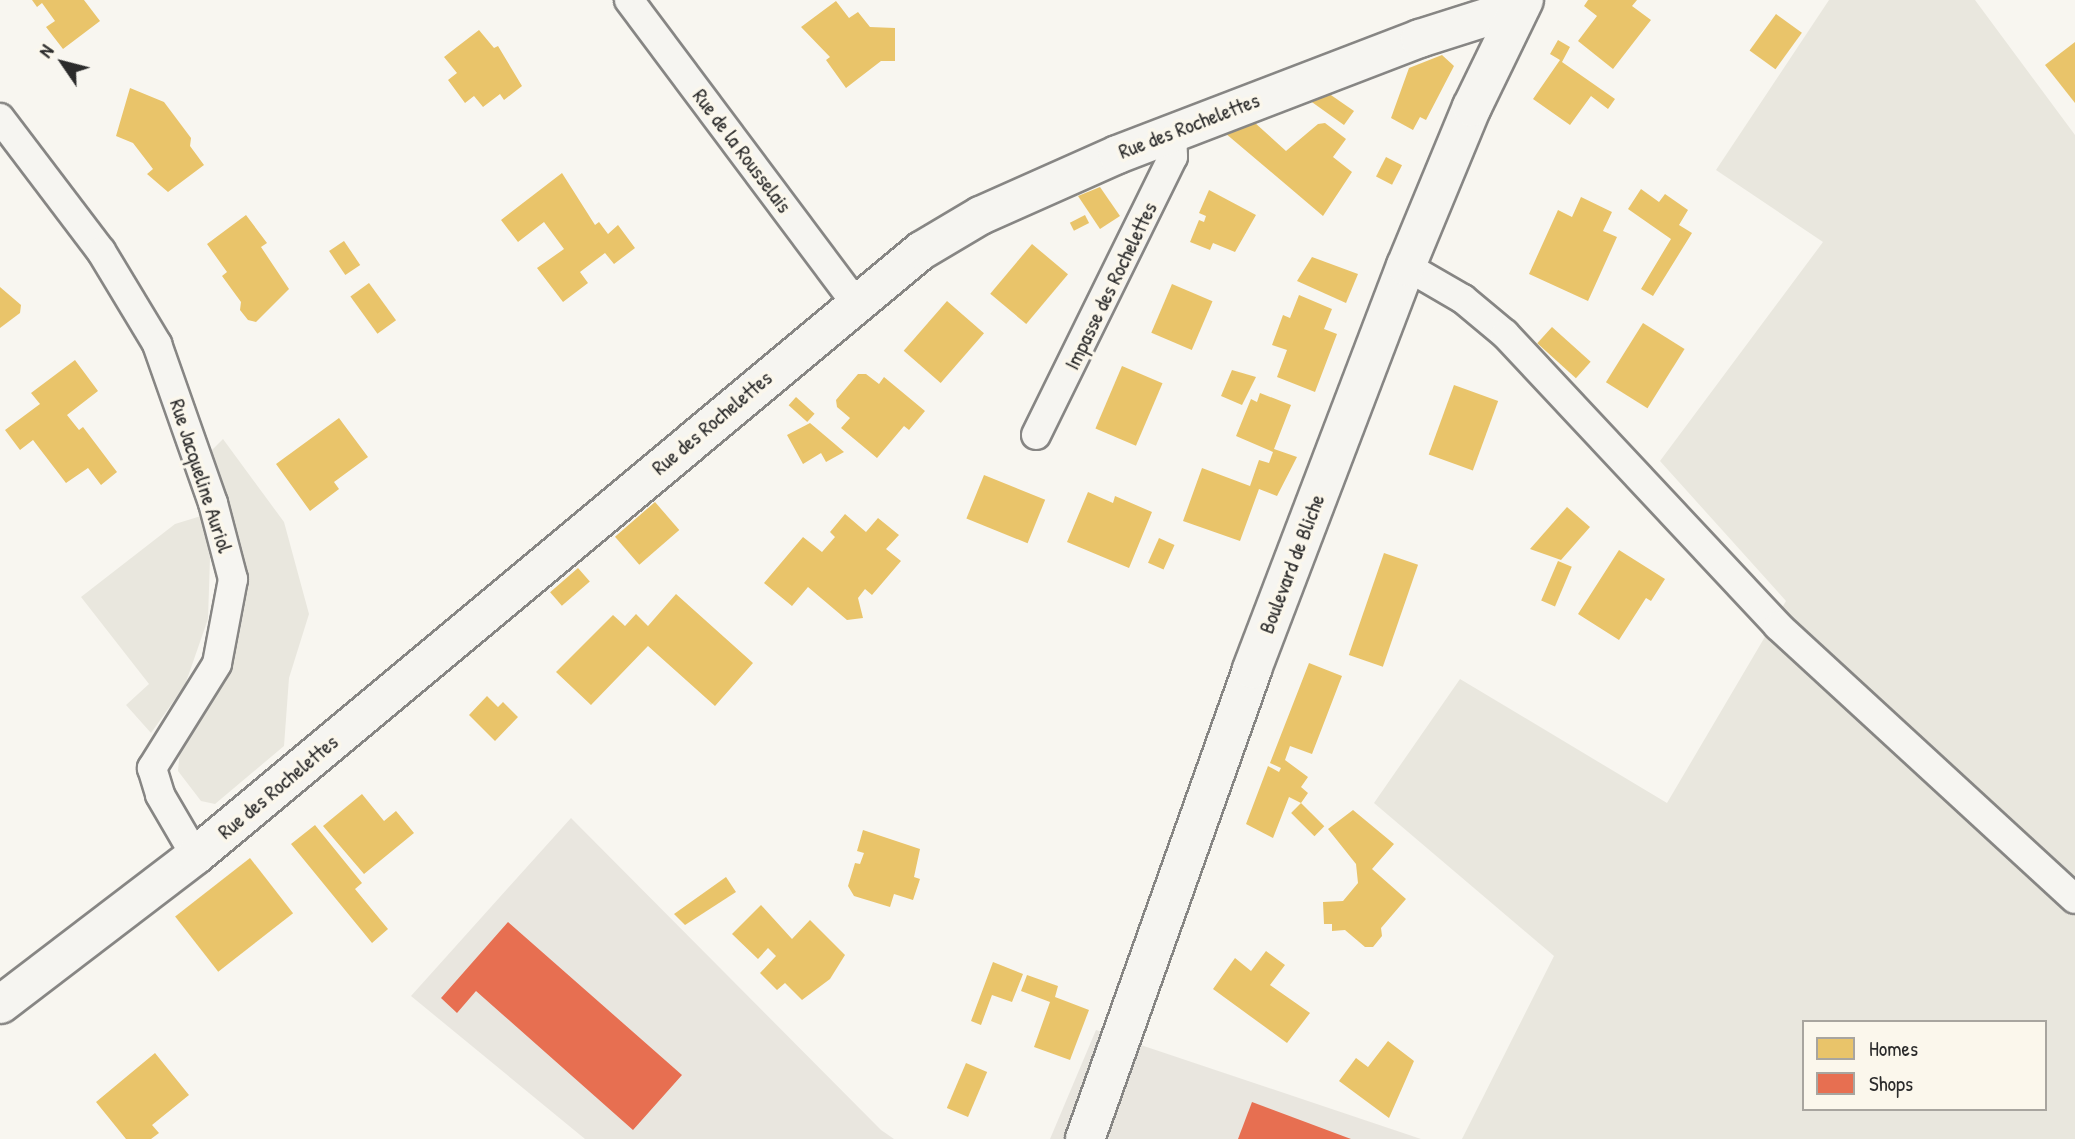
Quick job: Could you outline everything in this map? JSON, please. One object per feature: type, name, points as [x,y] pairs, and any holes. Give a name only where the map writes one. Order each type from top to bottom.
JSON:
[{"type":"main road","name":"Boulevard de Bliche","points":[[1086,1139],[1252,668],[1406,266],[1472,107],[1522,3]]},
{"type":"street","name":"Rue de la Rousselais","points":[[629,0],[855,302]]},
{"type":"street","name":"Rue des Rochelettes","points":[[0,1004],[195,856],[855,302],[921,250],[980,215],[1172,134],[1419,38],[1522,3]]},
{"type":"street","name":"Rue Jacqueline Auriol","points":[[0,118],[101,251],[157,344],[213,503],[233,579],[217,664],[152,768],[160,795],[184,830],[195,856]]},
{"type":"street","name":"Impasse des Rochelettes","points":[[1036,435],[1112,289],[1173,157],[1172,134]]},
{"type":"street","points":[[1406,266],[1463,299],[1505,334],[1778,626],[2075,899]]},
{"type":"shaded area","points":[[1829,0],[1975,0],[2075,135],[2075,1139],[1462,1139],[1554,956],[1374,803],[1460,679],[1667,803],[1786,601],[1660,461],[1823,242],[1716,170]]},
{"type":"shaded area","points":[[223,439],[284,522],[309,614],[289,678],[284,746],[215,804],[201,801],[178,771],[180,749],[230,668],[240,630],[243,579],[239,538],[211,451]]},
{"type":"shaded area","points":[[201,516],[210,558],[208,619],[185,685],[151,733],[126,705],[149,684],[81,597],[175,524]]},
{"type":"shaded area","points":[[571,818],[881,1130],[894,1139],[585,1139],[411,996]]},
{"type":"shaded area","points":[[1096,1030],[1421,1139],[1050,1139]]},
{"type":"building: Homes","points":[[32,0],[84,0],[100,21],[63,49],[46,27],[55,21],[42,3],[37,7]]},
{"type":"building: Homes","points":[[1588,0],[1637,0],[1632,6],[1651,20],[1613,69],[1578,41],[1597,16],[1584,6]]},
{"type":"building: Homes","points":[[836,1],[849,18],[858,12],[870,27],[895,28],[895,61],[881,61],[846,88],[826,60],[830,57],[801,27]]},
{"type":"building: Homes","points":[[1776,14],[1802,33],[1775,69],[1750,50]]},
{"type":"building: Homes","points":[[479,30],[494,48],[498,46],[522,86],[504,100],[500,94],[483,107],[474,96],[465,103],[448,80],[457,73],[444,57]]},
{"type":"building: Homes","points":[[1558,40],[1570,47],[1562,62],[1615,99],[1608,109],[1591,96],[1570,125],[1533,99],[1560,60],[1550,54]]},
{"type":"building: Homes","points":[[2075,42],[2075,103],[2045,65]]},
{"type":"building: Homes","points":[[1442,55],[1454,66],[1426,120],[1420,117],[1413,130],[1391,118],[1409,68]]},
{"type":"building: Homes","points":[[130,88],[164,102],[191,138],[190,146],[204,165],[168,192],[147,174],[153,169],[133,143],[116,136]]},
{"type":"building: Homes","points":[[1328,93],[1354,111],[1344,125],[1309,100]]},
{"type":"building: Homes","points":[[1254,122],[1286,151],[1318,124],[1325,123],[1346,139],[1333,157],[1352,172],[1323,216],[1225,133]]},
{"type":"building: Homes","points":[[1386,157],[1402,165],[1392,185],[1376,177]]},
{"type":"building: Homes","points":[[562,173],[595,225],[599,222],[608,234],[618,225],[635,248],[614,264],[605,253],[580,272],[588,283],[563,302],[537,268],[564,249],[544,222],[518,242],[501,220]]},
{"type":"building: Homes","points":[[1100,187],[1120,216],[1100,229],[1078,196]]},
{"type":"building: Homes","points":[[1641,189],[1659,202],[1665,194],[1688,210],[1679,225],[1692,233],[1653,296],[1641,289],[1671,239],[1628,209]]},
{"type":"building: Homes","points":[[1209,190],[1256,215],[1235,252],[1213,243],[1210,250],[1190,242],[1199,220],[1204,222],[1206,216],[1199,213]]},
{"type":"building: Homes","points":[[1581,197],[1612,212],[1603,231],[1617,237],[1588,301],[1529,274],[1558,210],[1572,217]]},
{"type":"building: Homes","points":[[246,215],[267,243],[261,247],[289,289],[256,322],[248,320],[240,310],[241,302],[222,276],[227,272],[207,244]]},
{"type":"building: Homes","points":[[1085,215],[1089,223],[1074,231],[1070,223]]},
{"type":"building: Homes","points":[[344,241],[360,265],[345,275],[329,251]]},
{"type":"building: Homes","points":[[1032,244],[1068,274],[1026,324],[990,294]]},
{"type":"building: Homes","points":[[1312,257],[1358,274],[1346,303],[1297,281]]},
{"type":"building: Homes","points":[[369,283],[396,320],[377,334],[350,297]]},
{"type":"building: Homes","points":[[1172,284],[1213,301],[1192,350],[1151,333]]},
{"type":"building: Homes","points":[[0,287],[21,305],[20,313],[0,328]]},
{"type":"building: Homes","points":[[1299,295],[1332,309],[1324,329],[1337,334],[1315,392],[1277,377],[1287,350],[1272,345],[1283,315],[1290,318]]},
{"type":"building: Homes","points":[[947,301],[984,333],[941,383],[904,351]]},
{"type":"building: Homes","points":[[1643,323],[1685,349],[1647,408],[1606,382]]},
{"type":"building: Homes","points":[[1552,327],[1591,362],[1576,378],[1537,343]]},
{"type":"building: Homes","points":[[75,360],[98,391],[67,415],[79,430],[83,427],[117,472],[101,485],[88,468],[66,483],[33,440],[20,450],[5,430],[40,404],[31,393]]},
{"type":"building: Homes","points":[[1122,366],[1163,383],[1136,446],[1095,429]]},
{"type":"building: Homes","points":[[1232,370],[1256,377],[1242,405],[1221,396]]},
{"type":"building: Homes","points":[[858,374],[866,374],[879,384],[884,377],[925,411],[909,430],[904,426],[877,458],[841,428],[850,418],[837,407],[836,400]]},
{"type":"building: Homes","points":[[1454,385],[1498,401],[1473,471],[1429,455]]},
{"type":"building: Homes","points":[[1260,393],[1291,405],[1274,449],[1297,457],[1277,496],[1259,489],[1240,541],[1183,521],[1202,468],[1250,486],[1259,460],[1269,463],[1273,452],[1236,436],[1251,399],[1257,402]]},
{"type":"building: Homes","points":[[796,397],[815,414],[807,422],[789,405]]},
{"type":"building: Homes","points":[[339,418],[368,457],[334,482],[339,489],[310,511],[276,464]]},
{"type":"building: Homes","points":[[810,423],[844,452],[826,462],[821,453],[803,464],[787,435]]},
{"type":"building: Homes","points":[[984,475],[1045,500],[1028,543],[966,519]]},
{"type":"building: Homes","points":[[1088,492],[1113,503],[1115,496],[1152,512],[1129,568],[1067,542]]},
{"type":"building: Homes","points":[[655,502],[679,530],[639,565],[615,537]]},
{"type":"building: Homes","points":[[1567,507],[1590,527],[1561,560],[1530,549]]},
{"type":"building: Homes","points":[[845,514],[866,532],[878,518],[899,535],[886,549],[901,561],[872,595],[865,589],[858,598],[863,618],[847,620],[808,587],[792,606],[764,583],[803,537],[822,552],[835,537],[830,532]]},
{"type":"building: Homes","points":[[1159,538],[1175,545],[1164,570],[1148,563]]},
{"type":"building: Homes","points":[[1619,550],[1665,579],[1651,601],[1646,598],[1619,640],[1578,614]]},
{"type":"building: Homes","points":[[1384,553],[1418,565],[1383,667],[1349,655]]},
{"type":"building: Homes","points":[[1558,561],[1572,567],[1555,606],[1541,601]]},
{"type":"building: Homes","points":[[578,568],[590,582],[562,606],[550,592]]},
{"type":"building: Homes","points":[[676,594],[753,663],[715,706],[648,646],[591,705],[556,672],[613,615],[625,626],[636,614],[648,626]]},
{"type":"building: Homes","points":[[1309,663],[1342,676],[1312,754],[1290,746],[1285,760],[1308,777],[1301,787],[1308,793],[1301,803],[1289,797],[1273,838],[1246,824],[1268,766],[1279,772],[1281,768],[1270,763]]},
{"type":"building: Homes","points":[[487,696],[498,707],[503,702],[518,717],[495,741],[469,715]]},
{"type":"building: Homes","points":[[362,794],[384,821],[396,811],[414,833],[364,874],[323,826]]},
{"type":"building: Homes","points":[[1301,803],[1324,826],[1314,836],[1291,813]]},
{"type":"building: Homes","points":[[1353,810],[1394,844],[1372,869],[1406,899],[1381,928],[1382,936],[1373,947],[1365,947],[1345,930],[1332,931],[1332,924],[1324,924],[1323,902],[1343,901],[1358,883],[1356,864],[1328,829]]},
{"type":"building: Homes","points":[[315,825],[362,883],[355,889],[388,929],[372,943],[291,844]]},
{"type":"building: Homes","points":[[863,830],[920,849],[914,877],[920,879],[913,900],[894,894],[890,907],[854,896],[848,886],[855,863],[860,864],[864,853],[857,851]]},
{"type":"building: Homes","points":[[250,858],[293,913],[218,972],[175,916]]},
{"type":"building: Homes","points":[[726,877],[736,892],[685,925],[674,914]]},
{"type":"building: Homes","points":[[761,905],[792,939],[810,920],[845,955],[830,979],[802,1000],[785,983],[777,990],[760,973],[776,956],[768,948],[758,959],[732,934]]},
{"type":"building: Homes","points":[[1266,951],[1285,965],[1270,985],[1310,1013],[1287,1043],[1213,989],[1235,958],[1251,971]]},
{"type":"building: Homes","points":[[993,962],[1023,974],[1012,1002],[992,995],[981,1025],[971,1021]]},
{"type":"building: Homes","points":[[1027,975],[1058,986],[1055,997],[1089,1010],[1070,1060],[1034,1047],[1050,1002],[1021,991]]},
{"type":"building: Homes","points":[[1388,1041],[1414,1061],[1389,1118],[1339,1081],[1356,1058],[1368,1067]]},
{"type":"building: Homes","points":[[155,1053],[189,1095],[152,1125],[159,1133],[151,1139],[126,1139],[96,1102]]},
{"type":"building: Homes","points":[[966,1063],[987,1072],[968,1117],[947,1108]]},
{"type":"building: Shops","points":[[508,922],[682,1075],[633,1130],[476,991],[457,1013],[441,998]]},
{"type":"building: Shops","points":[[1252,1102],[1351,1139],[1238,1139]]}]
